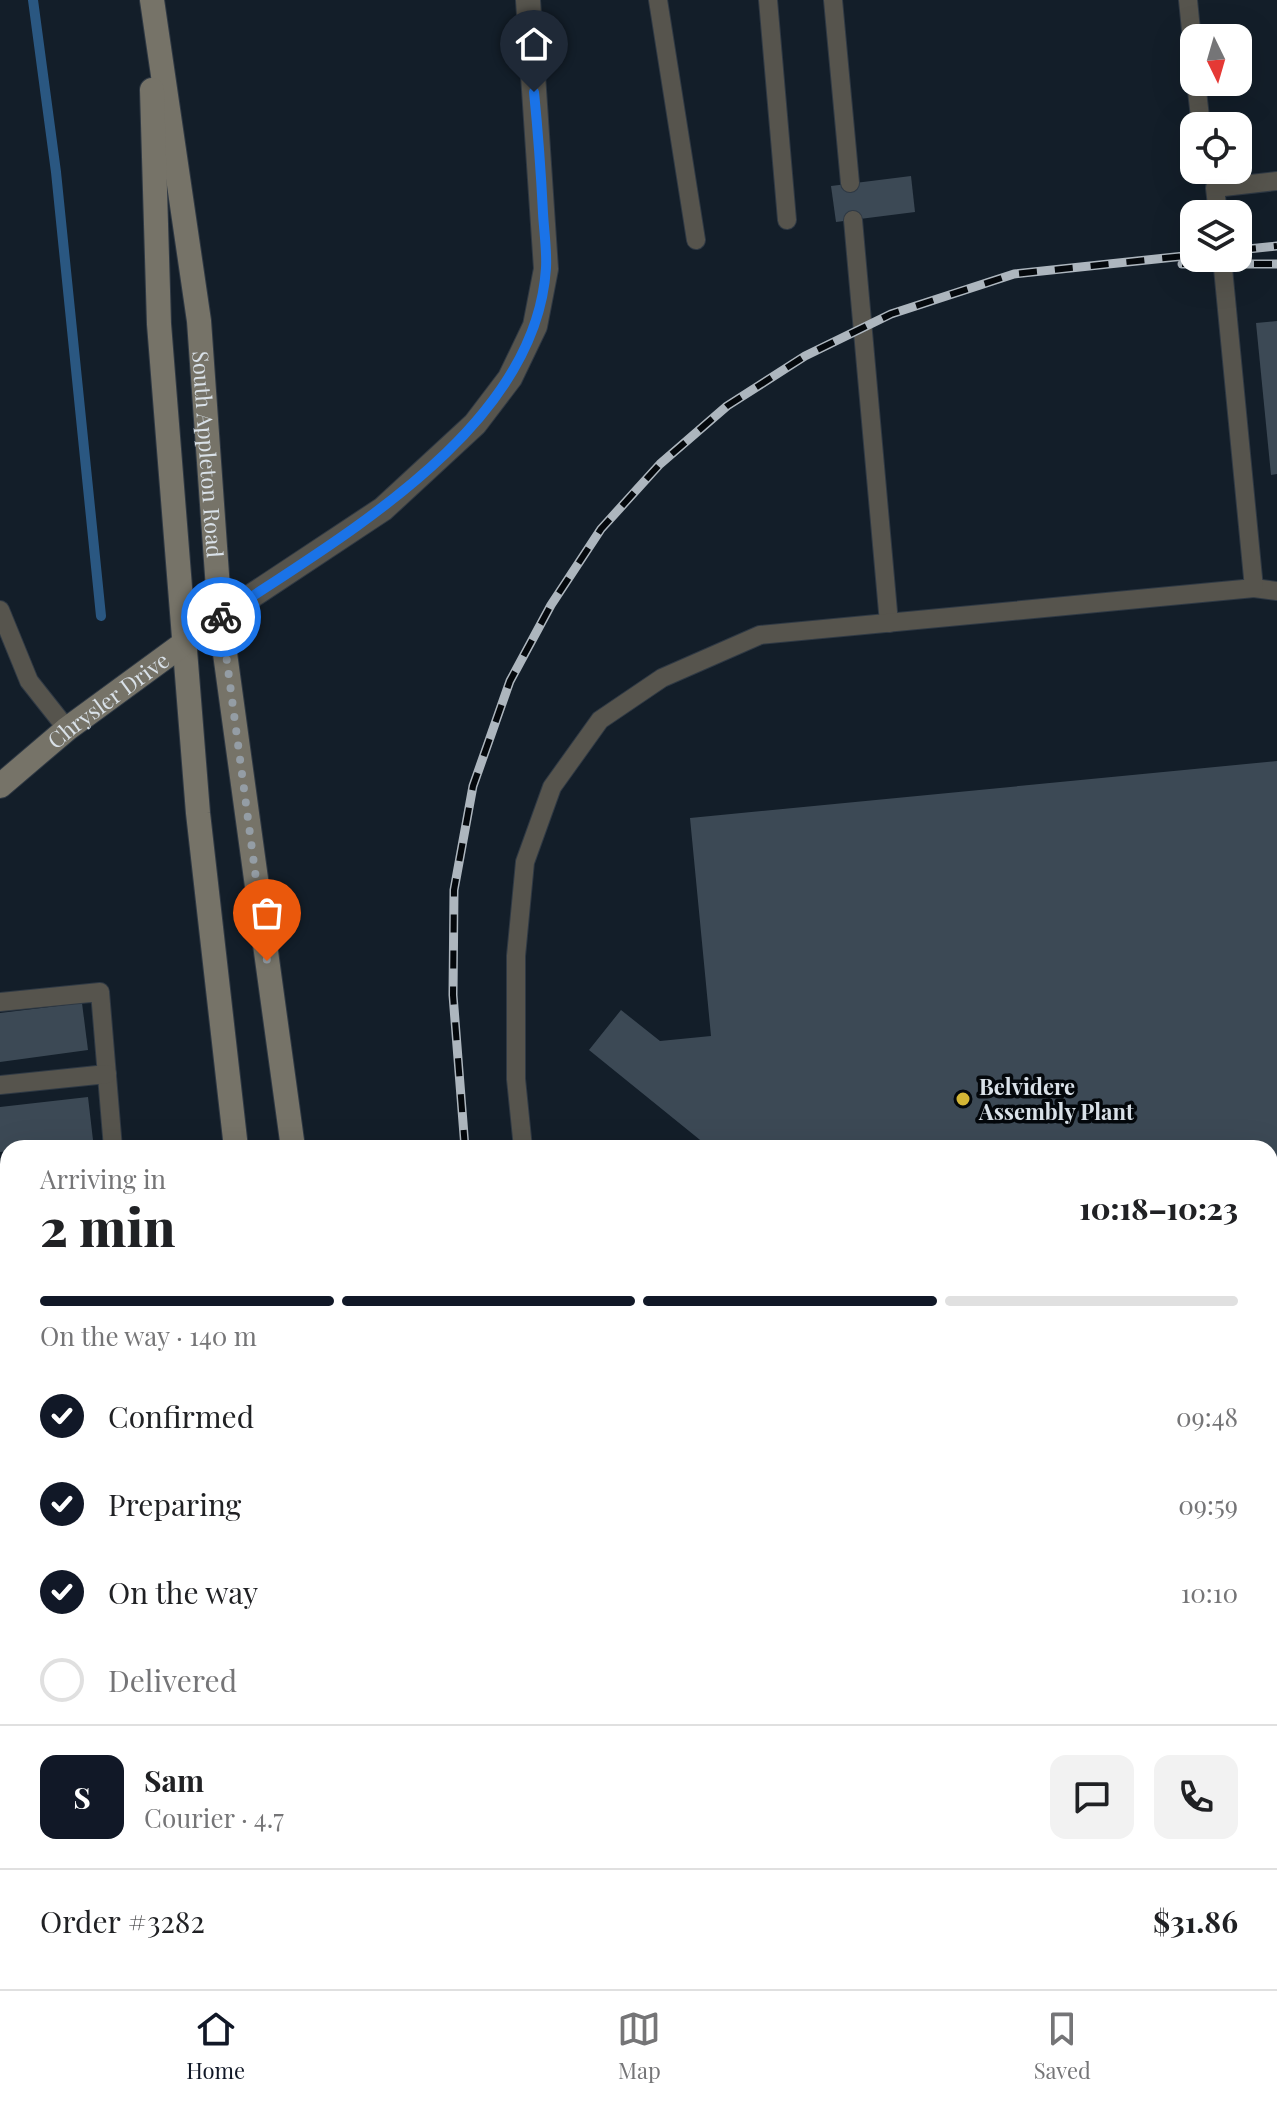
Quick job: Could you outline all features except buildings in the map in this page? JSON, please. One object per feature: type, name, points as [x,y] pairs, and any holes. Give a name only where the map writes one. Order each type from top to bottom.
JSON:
[{"type":"street","name":"South Appleton Road","points":[[151,0],[199,321],[220,617],[292,1140]]},
{"type":"street","name":"South Appleton Road","points":[[151,0],[159,324],[198,813],[235,1140]]},
{"type":"street","points":[[220,617],[383,509],[475,424],[510,378],[535,326],[546,269],[528,0]]},
{"type":"street","name":"Chrysler Drive","points":[[0,786],[67,729],[220,617]]},
{"type":"lane","points":[[658,0],[696,240]]},
{"type":"lane","points":[[768,0],[787,220]]},
{"type":"lane","points":[[833,0],[850,183]]},
{"type":"lane","points":[[1188,0],[1190,24]]},
{"type":"lane","points":[[1216,200],[1215,188],[1277,181]]},
{"type":"lane","points":[[853,220],[889,623]]},
{"type":"lane","points":[[1223,272],[1254,588]]},
{"type":"lane","points":[[522,1140],[516,1079],[516,956],[525,862],[552,787],[600,720],[662,678],[760,635],[1254,588],[1277,591]]},
{"type":"lane","points":[[0,610],[29,681],[67,729]]},
{"type":"lane","points":[[0,1002],[100,992],[112,1140]]},
{"type":"lane","points":[[0,1085],[107,1074]]},
{"type":"waterway","points":[[33,0],[56,172],[101,616]]},
{"type":"railway","points":[[1252,249],[1277,246]]},
{"type":"railway","points":[[464,1140],[453,995],[454,890],[473,786],[510,681],[551,605],[601,529],[660,464],[727,406],[805,356],[891,314],[1014,274],[1180,256]]},
{"type":"railway","points":[[1252,264],[1277,264]]},
{"type":"way so far","points":[[221,617],[267,961]]},
{"type":"place","name":"Belvidere Assembly Plant","points":[[963,1099]]},
{"type":"route","points":[[221,617],[383,509],[475,424],[510,378],[535,326],[546,269],[534,92]]}]
